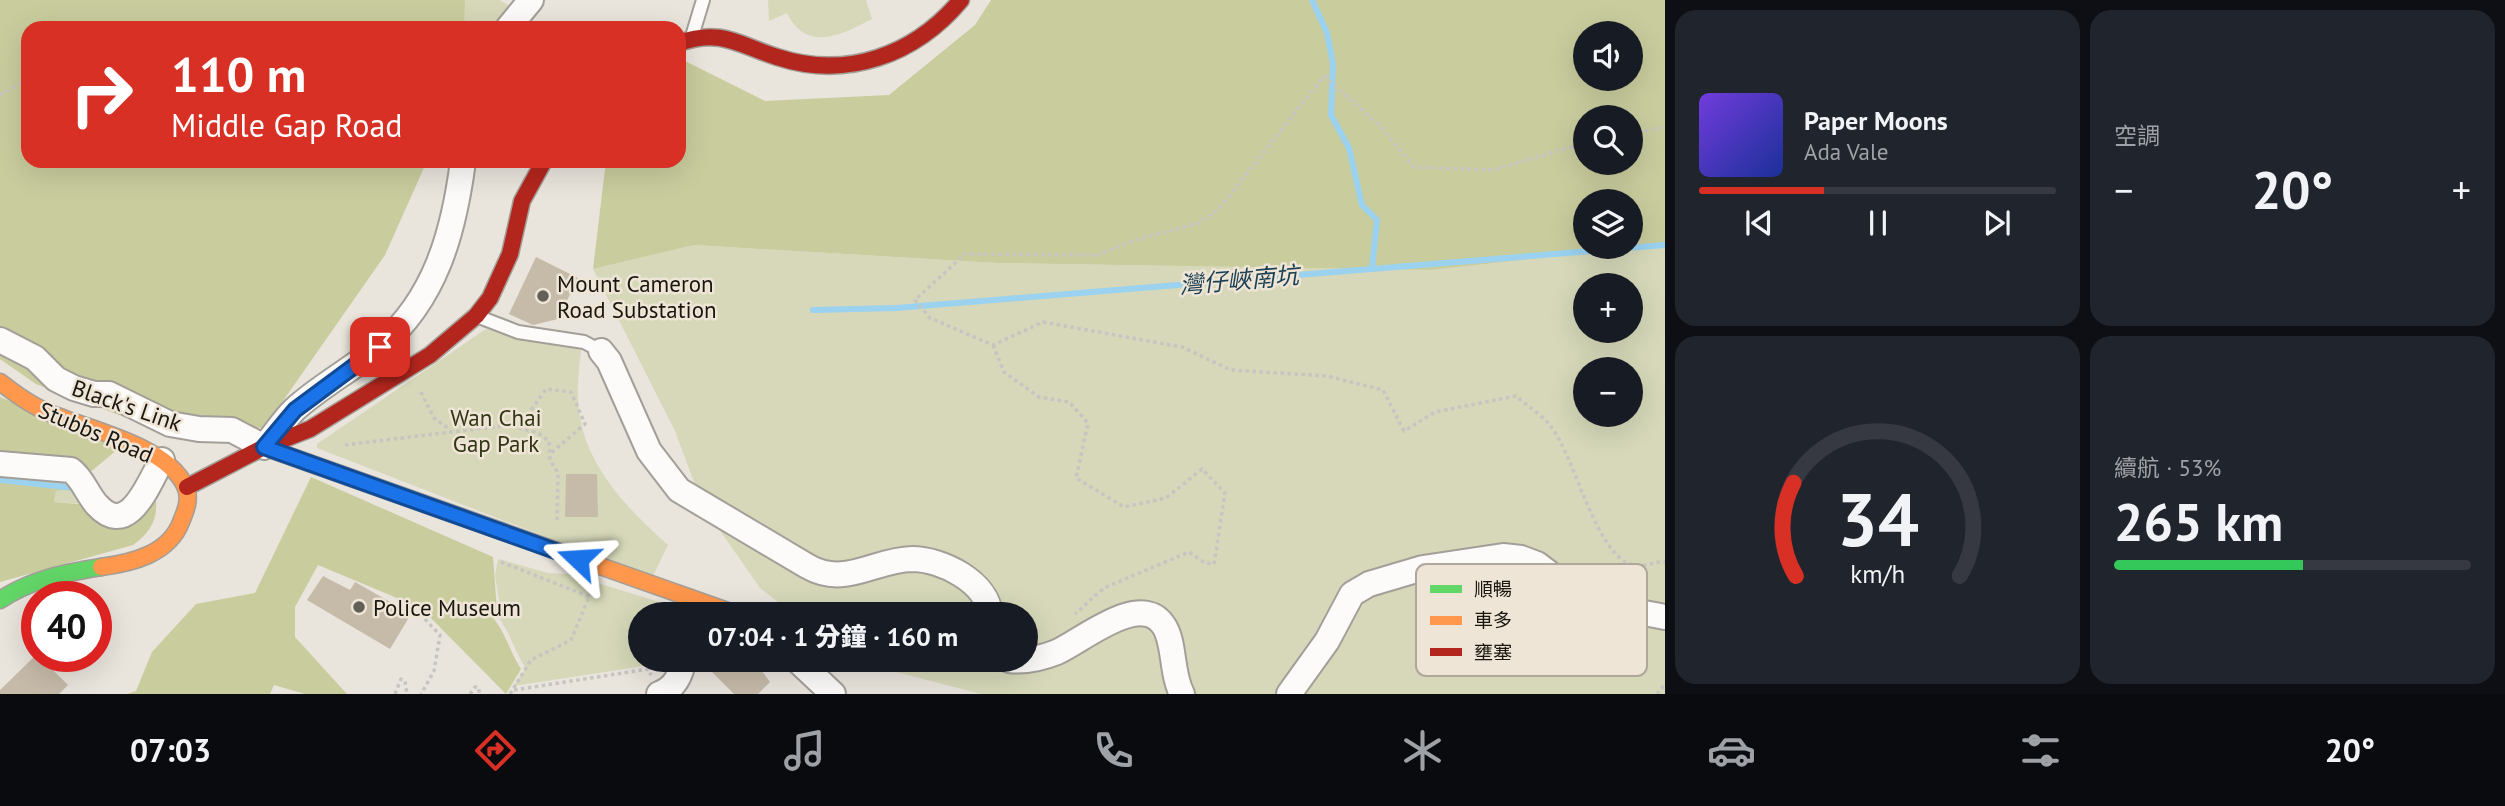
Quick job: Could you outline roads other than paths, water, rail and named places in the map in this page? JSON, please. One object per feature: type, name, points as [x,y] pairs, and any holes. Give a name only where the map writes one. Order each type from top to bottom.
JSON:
[{"type":"street","points":[[514,21],[531,0]]},
{"type":"street","points":[[686,40],[723,36],[783,60],[815,66],[873,62],[896,55],[917,43],[937,28],[961,0]]},
{"type":"street","points":[[264,447],[295,410],[380,347],[399,329],[419,303],[448,243],[457,212],[462,168]]},
{"type":"street","points":[[0,600],[26,584],[48,576],[146,559],[159,552],[174,537],[182,523],[189,497],[187,487],[264,447],[310,429],[440,347],[476,316],[490,299],[510,254],[522,201],[540,168]]},
{"type":"street","name":"Black's Link","points":[[0,340],[35,358],[56,379],[74,388],[94,394],[110,394],[170,424],[199,429],[232,430],[264,447]]},
{"type":"street","points":[[601,351],[609,361],[649,450],[679,490],[807,566],[827,575],[857,574],[910,559],[939,566],[976,585],[987,602]]},
{"type":"street","name":"Stubbs Road","points":[[0,382],[47,412],[135,445],[162,460],[187,487]]},
{"type":"street","points":[[264,447],[671,602]]},
{"type":"street","points":[[0,464],[71,470],[97,505],[106,512],[120,516],[137,505],[162,460]]},
{"type":"street","points":[[1450,564],[1503,556],[1521,558],[1537,564]]},
{"type":"street","points":[[1289,694],[1327,641],[1352,594],[1368,584],[1416,570]]},
{"type":"street","points":[[1038,658],[1051,654],[1106,624],[1128,616],[1148,614],[1160,620],[1168,634],[1174,673],[1182,694]]},
{"type":"street","points":[[1647,614],[1665,617]]},
{"type":"street","points":[[657,688],[668,690],[680,672]]},
{"type":"street","points":[[810,672],[833,694]]},
{"type":"lane","points":[[686,40],[703,0]]},
{"type":"lane","points":[[476,316],[518,332],[584,342],[601,351]]},
{"type":"waterway","points":[[1312,0],[1327,33],[1333,64],[1331,115],[1349,148],[1362,205],[1377,220],[1372,269]]},
{"type":"waterway","name":"灣仔峽南坑","points":[[813,310],[896,308],[1665,245]]},
{"type":"waterway","points":[[0,480],[75,488]]},
{"type":"place","name":"Mount Cameron Road Substation","points":[[543,296]]},
{"type":"place","name":"Police Museum","points":[[359,607]]},
{"type":"park label","name":"Wan Chai Gap Park","points":[[496,430]]}]
